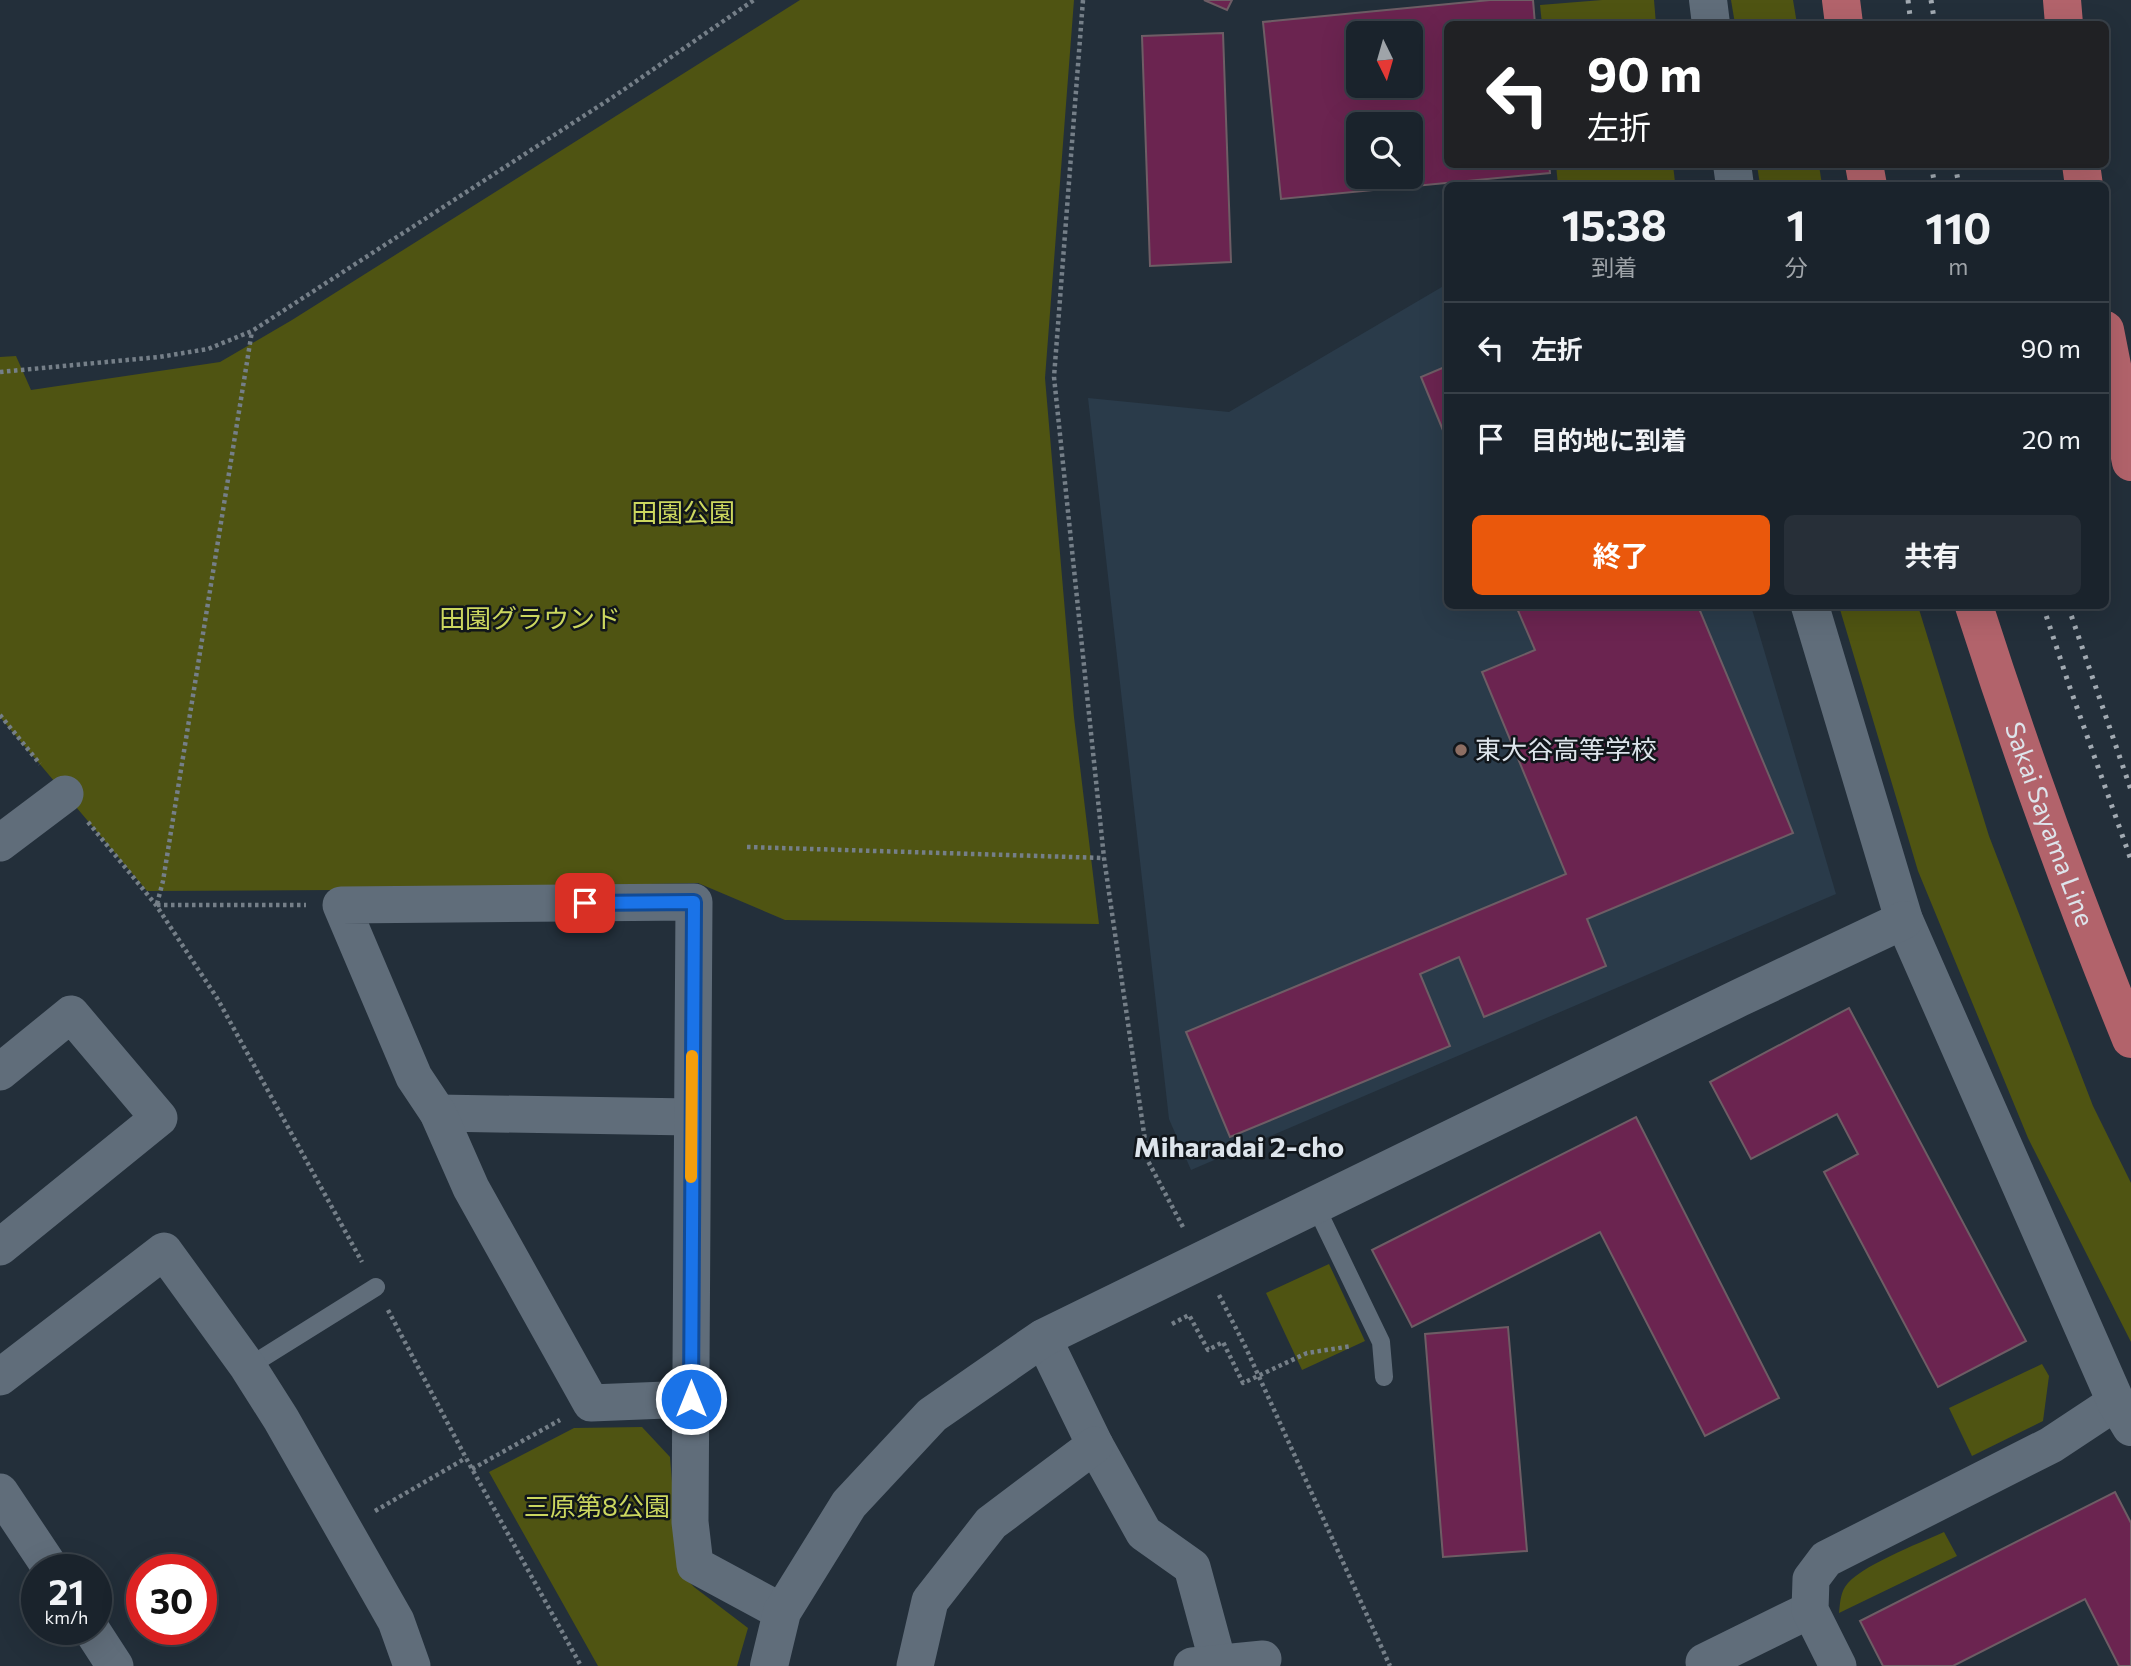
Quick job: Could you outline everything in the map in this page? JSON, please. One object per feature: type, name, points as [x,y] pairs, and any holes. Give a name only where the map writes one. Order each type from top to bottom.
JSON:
[{"type":"main road","points":[[1841,0],[1844,21]]},
{"type":"main road","points":[[2062,0],[2064,21]]},
{"type":"main road","points":[[2109,350],[2131,462]]},
{"type":"main road","name":"Sakai Sayama Line","points":[[1975,609],[2006,706],[2082,921],[2131,1040]]},
{"type":"street","points":[[1708,0],[1711,21]]},
{"type":"street","points":[[1811,609],[1904,920],[2123,1415],[2051,1445],[1826,1559],[1811,1579],[1810,1610],[1838,1666]]},
{"type":"street","points":[[0,843],[65,794]]},
{"type":"street","points":[[691,1399],[591,1403],[471,1188],[438,1112],[414,1077],[341,905],[694,902],[691,1117],[691,1399],[690,1522],[695,1565],[782,1612]]},
{"type":"street","points":[[769,1666],[782,1612],[849,1504],[932,1415],[1043,1338],[1904,920]]},
{"type":"street","points":[[0,1072],[71,1014],[159,1118],[0,1247]]},
{"type":"street","points":[[438,1112],[691,1117]]},
{"type":"street","points":[[0,1377],[164,1251],[248,1367],[281,1419],[396,1622],[412,1666]]},
{"type":"street","points":[[1043,1338],[1096,1445],[1144,1533],[1192,1567],[1205,1664],[1263,1659]]},
{"type":"street","points":[[915,1666],[930,1601],[991,1524],[1096,1445]]},
{"type":"street","points":[[0,1492],[41,1554]]},
{"type":"street","points":[[1706,1666],[1704,1662],[1810,1610]]},
{"type":"street","points":[[101,1645],[115,1666]]},
{"type":"lane","points":[[1315,1205],[1381,1342],[1384,1377]]},
{"type":"lane","points":[[248,1367],[376,1287]]},
{"type":"path","points":[[0,372],[159,357],[208,349],[252,331],[605,102],[754,0]]},
{"type":"path","points":[[1083,0],[1054,377],[1104,858],[1148,1161]]},
{"type":"path","points":[[252,331],[163,881],[156,905],[341,905]]},
{"type":"path","points":[[747,847],[1104,858]]},
{"type":"path","points":[[1172,1324],[1189,1315],[1208,1350],[1223,1342],[1243,1383],[1307,1353],[1381,1342]]},
{"type":"path","points":[[1246,1348],[1390,1666]]},
{"type":"path","points":[[472,1469],[522,1440]]},
{"type":"path","points":[[344,1528],[466,1458]]},
{"type":"shaded area","name":"東大谷高等学校","points":[[1444,286],[1444,609],[1752,609],[1836,894],[1191,1170],[1169,1119],[1088,398],[1229,412]]},
{"type":"green space","name":"田園公園","points":[[800,0],[1074,0],[1045,378],[1074,717],[1099,924],[785,920],[698,883],[147,891],[0,717],[0,357],[16,356],[31,390],[220,362],[292,320]]},
{"type":"green space","points":[[1602,0],[1654,0],[1656,21],[1542,21],[1540,5]]},
{"type":"green space","points":[[1731,0],[1793,0],[1796,21],[1734,21]]},
{"type":"green space","points":[[1556,168],[1673,168],[1675,182],[1558,182]]},
{"type":"green space","points":[[1757,168],[1819,168],[1822,182],[1760,182]]},
{"type":"green space","points":[[1840,609],[1919,609],[1989,836],[2093,1106],[2131,1183],[2131,1342],[2028,1138],[1918,871]]},
{"type":"green space","points":[[1329,1264],[1365,1341],[1302,1370],[1266,1293]]},
{"type":"green space","points":[[2042,1364],[2049,1376],[2043,1421],[1972,1456],[1949,1408]]},
{"type":"green space","name":"三原第8公園","points":[[642,1427],[670,1457],[679,1571],[694,1587],[748,1628],[737,1666],[598,1666],[489,1472],[574,1428]]},
{"type":"green space","points":[[1944,1532],[1957,1556],[1839,1613],[1842,1593],[1852,1579],[1890,1556]]},
{"type":"building","points":[[1204,0],[1232,0],[1227,10]]},
{"type":"building","points":[[1490,0],[1533,0],[1535,21],[1444,21],[1444,168],[1549,168],[1550,173],[1423,185],[1423,112],[1346,112],[1346,189],[1384,189],[1281,199],[1263,22]]},
{"type":"building","points":[[1223,33],[1231,262],[1150,266],[1142,36]]},
{"type":"building","points":[[1444,367],[1444,433],[1421,377]]},
{"type":"building","points":[[1517,609],[1699,609],[1793,833],[1587,919],[1606,966],[1484,1017],[1459,957],[1420,974],[1450,1046],[1230,1137],[1186,1032],[1566,874],[1482,672],[1535,650]]},
{"type":"building","points":[[1849,1008],[2026,1341],[1938,1387],[1824,1172],[1858,1154],[1837,1114],[1751,1159],[1710,1082]]},
{"type":"building","points":[[1636,1117],[1779,1398],[1705,1436],[1600,1232],[1412,1327],[1372,1250]]},
{"type":"building","points":[[1508,1327],[1527,1551],[1443,1557],[1425,1334]]},
{"type":"building","points":[[2115,1492],[2131,1523],[2131,1666],[2119,1666],[2085,1599],[1953,1666],[1883,1666],[1860,1621]]},
{"type":"railway","points":[[1908,0],[1911,21]]},
{"type":"railway","points":[[1931,0],[1934,21]]},
{"type":"railway","points":[[1932,168],[1934,182]]},
{"type":"railway","points":[[1956,168],[1958,182]]},
{"type":"railway","points":[[2044,609],[2131,860]]},
{"type":"railway","points":[[2069,609],[2131,790]]},
{"type":"slow traffic","points":[[691,1177],[692,1056]]},
{"type":"place","name":"東大谷高等学校","points":[[1461,750]]},
{"type":"district","name":"Miharadai 2-cho","points":[[1239,1147]]},
{"type":"route","points":[[585,903],[694,902],[691,1399]]},
{"type":"park label","name":"田園グラウンド","points":[[530,619]]}]
